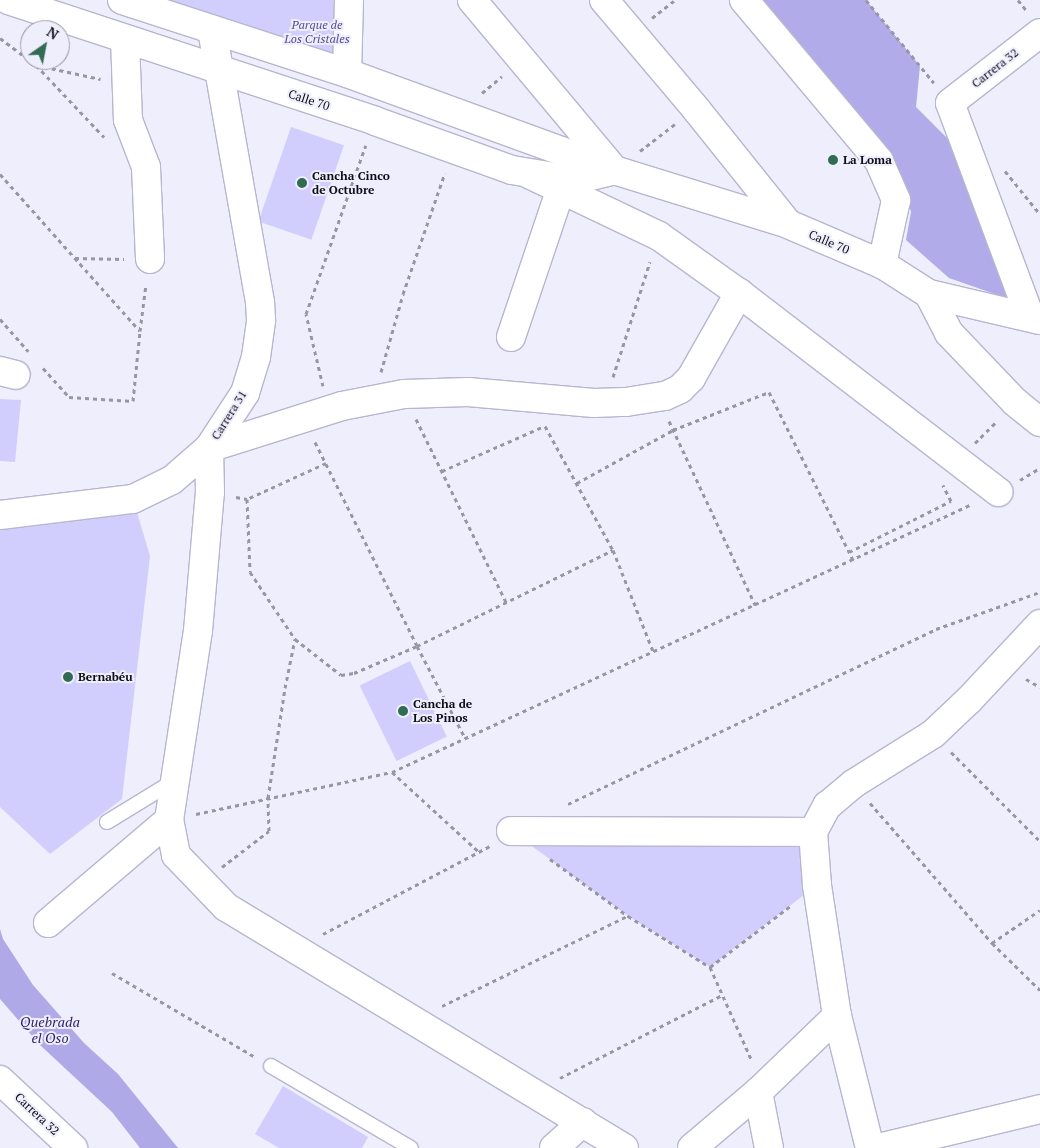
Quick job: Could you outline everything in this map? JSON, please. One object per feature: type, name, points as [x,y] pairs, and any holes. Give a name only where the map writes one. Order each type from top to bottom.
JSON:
[{"type":"street","name":"Calle 70","points":[[8,0],[527,173],[554,177],[586,177],[614,170]]},
{"type":"street","points":[[112,0],[114,35],[127,85],[128,120],[146,168],[150,259]]},
{"type":"street","points":[[347,74],[349,0]]},
{"type":"street","points":[[472,0],[614,170]]},
{"type":"street","points":[[604,0],[696,109],[788,224]]},
{"type":"street","points":[[744,0],[879,161],[896,200],[882,264]]},
{"type":"street","name":"Calle 70","points":[[139,2],[614,170],[788,224],[882,264],[929,294],[1035,319]]},
{"type":"street","name":"Carrera 31","points":[[0,515],[133,499],[172,480],[209,448],[245,392],[256,357],[261,320],[258,284],[212,29]]},
{"type":"street","name":"Carrera 32","points":[[1035,319],[950,104],[1040,33]]},
{"type":"street","points":[[527,173],[660,236],[739,293],[998,492]]},
{"type":"street","points":[[511,337],[560,190]]},
{"type":"street","points":[[624,1148],[226,907],[176,855],[169,820],[198,631],[210,492],[209,448],[373,399],[404,394],[468,392],[530,399],[594,403],[658,398],[680,389],[690,378],[739,293]]},
{"type":"street","points":[[929,294],[949,333],[1015,402],[1040,422]]},
{"type":"street","points":[[870,1148],[837,1016],[817,885],[813,832],[827,806],[853,784],[933,734],[969,700],[1040,624]]},
{"type":"street","points":[[48,923],[169,820]]},
{"type":"street","points":[[511,831],[813,832]]},
{"type":"street","points":[[692,1148],[760,1090],[837,1016]]},
{"type":"street","name":"Carrera 32","points":[[0,1080],[73,1148]]},
{"type":"street","points":[[760,1090],[769,1148]]},
{"type":"street","points":[[878,1148],[1040,1108]]},
{"type":"street","points":[[554,1148],[583,1122]]},
{"type":"lane","points":[[107,822],[175,780]]},
{"type":"lane","points":[[271,1066],[411,1148]]},
{"type":"path","points":[[0,38],[20,53]]},
{"type":"path","points":[[459,114],[521,58]]},
{"type":"path","points":[[41,70],[108,140]]},
{"type":"path","points":[[59,70],[127,85]]},
{"type":"path","points":[[614,170],[696,109]]},
{"type":"path","points":[[374,121],[306,314],[316,415],[326,463],[416,646],[465,738]]},
{"type":"path","points":[[389,342],[403,294],[454,149]]},
{"type":"path","points":[[0,174],[140,330]]},
{"type":"path","points":[[613,372],[660,236]]},
{"type":"path","points":[[0,319],[18,369],[69,397],[133,401],[150,259],[75,258]]},
{"type":"path","points":[[577,483],[673,430],[769,392],[853,560]]},
{"type":"path","points":[[404,394],[506,602]]},
{"type":"path","points":[[658,398],[755,606]]},
{"type":"path","points":[[530,399],[613,550],[653,650]]},
{"type":"path","points":[[957,461],[1015,402]]},
{"type":"path","points":[[442,471],[545,425]]},
{"type":"path","points":[[326,463],[247,499],[250,572],[295,639],[341,675],[354,673],[416,646],[613,550]]},
{"type":"path","points":[[169,820],[392,772],[653,650],[755,606],[998,492]]},
{"type":"path","points":[[849,552],[951,500]]},
{"type":"path","points":[[564,806],[936,629],[1040,592]]},
{"type":"path","points":[[202,883],[269,831],[268,798],[285,688],[295,639]]},
{"type":"path","points":[[933,734],[1040,840]]},
{"type":"path","points":[[296,948],[480,853],[392,772]]},
{"type":"path","points":[[853,784],[992,943],[1040,990]]},
{"type":"path","points":[[511,831],[628,916],[710,967],[760,1090]]},
{"type":"path","points":[[710,967],[817,885]]},
{"type":"path","points":[[992,943],[1040,910]]},
{"type":"path","points":[[412,1020],[628,916]]},
{"type":"path","points":[[112,973],[271,1066]]},
{"type":"path","points":[[533,1093],[722,995]]},
{"type":"green space","name":"Parque de Los Cristales","points":[[169,0],[349,0],[347,73],[163,13]]},
{"type":"green space","name":"Cancha Cinco de Octubre","points":[[291,127],[344,145],[311,240],[258,222]]},
{"type":"green space","points":[[0,399],[21,400],[15,462],[0,461]]},
{"type":"green space","name":"Bernabéu","points":[[133,499],[150,556],[122,799],[50,854],[0,807],[0,515]]},
{"type":"green space","name":"Cancha de Los Pinos","points":[[410,661],[447,736],[396,761],[360,686]]},
{"type":"green space","points":[[511,831],[813,832],[817,885],[710,967],[628,916]]},
{"type":"green space","points":[[283,1086],[368,1137],[362,1148],[279,1148],[255,1134]]},
{"type":"shaded area","points":[[756,0],[866,0],[920,66],[916,107],[951,142],[1009,299],[949,278],[906,240],[911,212],[896,162],[838,89]]},
{"type":"water","name":"Quebrada el Oso","points":[[0,929],[3,939],[33,985],[84,1043],[118,1074],[178,1148],[140,1148],[112,1112],[40,1045],[0,999]]},
{"type":"place","name":"La Loma","points":[[833,160]]},
{"type":"place","name":"Cancha Cinco de Octubre","points":[[302,183]]},
{"type":"place","name":"Bernabéu","points":[[68,677]]},
{"type":"place","name":"Cancha de Los Pinos","points":[[403,711]]}]
